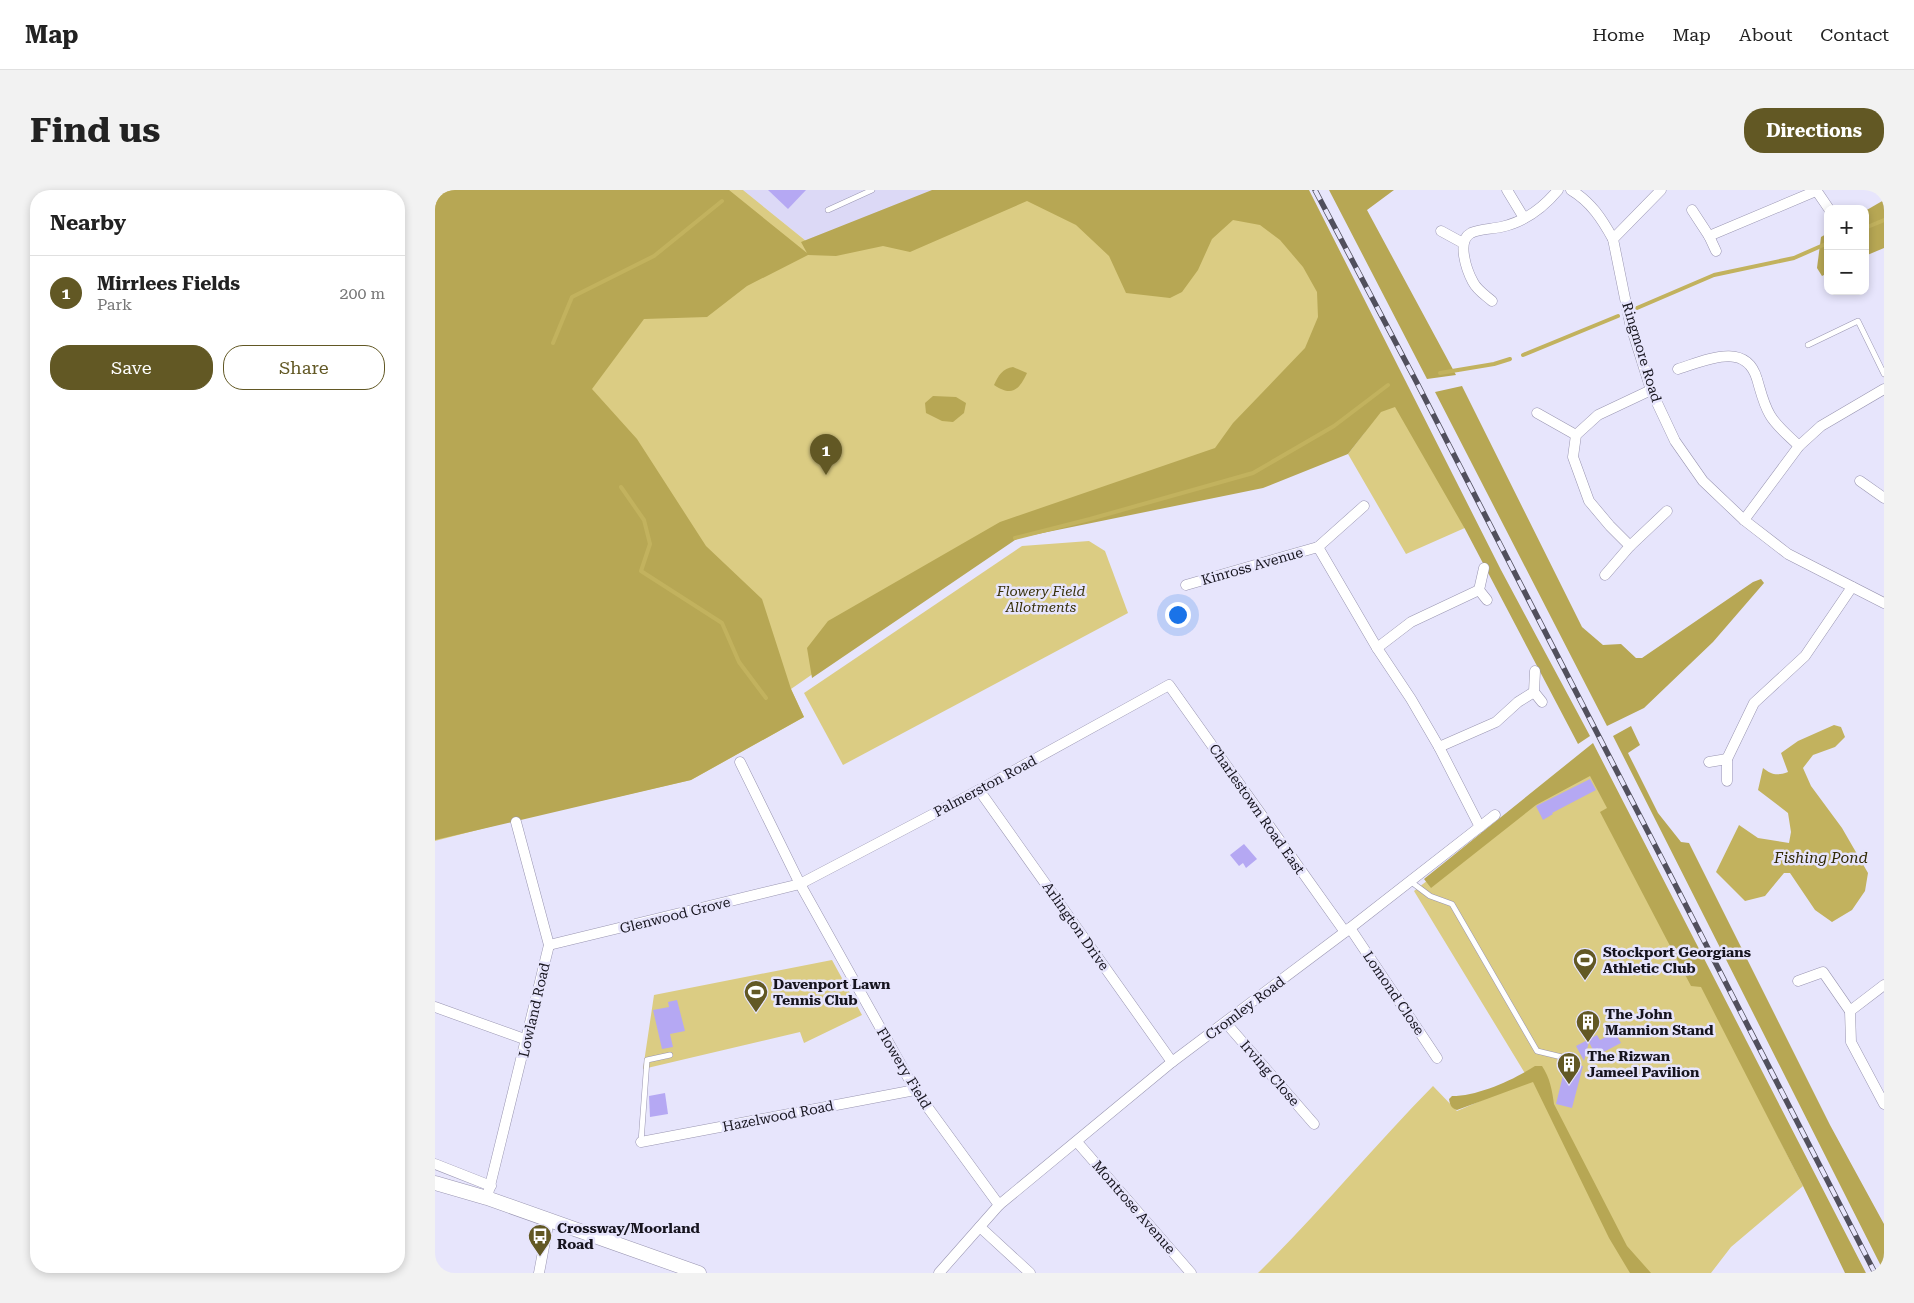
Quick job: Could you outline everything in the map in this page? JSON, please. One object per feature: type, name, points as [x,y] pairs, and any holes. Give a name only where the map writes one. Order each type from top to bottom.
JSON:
[{"type":"street","points":[[1507,190],[1524,218]]},
{"type":"street","points":[[1492,301],[1479,291],[1473,282],[1463,252],[1465,238],[1471,233],[1510,225],[1533,214],[1550,200],[1558,190]]},
{"type":"street","name":"Ringmore Road","points":[[1571,190],[1582,196],[1602,218],[1613,239],[1630,323],[1651,390],[1675,441],[1703,481],[1745,520],[1787,554],[1884,603]]},
{"type":"street","points":[[1613,239],[1661,190]]},
{"type":"street","points":[[1709,236],[1816,190],[1826,205]]},
{"type":"street","points":[[1692,210],[1709,236],[1716,251]]},
{"type":"street","points":[[1441,231],[1463,243]]},
{"type":"street","points":[[1678,369],[1716,358],[1734,356],[1747,361],[1757,377],[1761,397],[1771,417],[1799,446]]},
{"type":"street","points":[[1745,520],[1799,446],[1821,426],[1884,389]]},
{"type":"street","points":[[1631,546],[1609,526],[1589,500],[1573,457],[1576,435],[1598,415],[1651,390]]},
{"type":"street","points":[[1537,413],[1576,435]]},
{"type":"street","points":[[1860,481],[1884,498]]},
{"type":"street","name":"Kinross Avenue","points":[[1186,585],[1318,547],[1364,506]]},
{"type":"street","points":[[1605,575],[1631,546],[1667,511]]},
{"type":"street","name":"Kinross Avenue","points":[[1318,547],[1377,648],[1411,699],[1439,747],[1480,827]]},
{"type":"street","points":[[1483,568],[1479,590],[1487,600]]},
{"type":"street","points":[[1727,781],[1727,759],[1754,703],[1805,656],[1852,587]]},
{"type":"street","points":[[1377,648],[1411,622],[1479,590]]},
{"type":"street","points":[[1535,671],[1534,692],[1543,702]]},
{"type":"street","name":"Palmerston Road","points":[[800,884],[979,790],[1169,685]]},
{"type":"street","name":"Charlestown Road East","points":[[1169,685],[1348,930]]},
{"type":"street","points":[[1439,747],[1496,722],[1518,702],[1534,692]]},
{"type":"street","points":[[1709,762],[1727,759]]},
{"type":"street","name":"Flowery Field","points":[[740,762],[800,884],[915,1090],[999,1205]]},
{"type":"street","name":"Arlington Drive","points":[[979,790],[1172,1062]]},
{"type":"street","name":"Cromley Road","points":[[999,1205],[1172,1062],[1348,930],[1495,815]]},
{"type":"street","name":"Lowland Road","points":[[489,1192],[549,945],[516,822]]},
{"type":"street","name":"Glenwood Grove","points":[[549,945],[800,884]]},
{"type":"street","name":"Lomond Close","points":[[1348,930],[1437,1058]]},
{"type":"street","points":[[1798,981],[1823,972],[1850,1012],[1851,1042],[1884,1104]]},
{"type":"street","points":[[1850,1012],[1884,985]]},
{"type":"street","points":[[435,1008],[527,1040]]},
{"type":"street","name":"Irving Close","points":[[1226,1023],[1314,1124]]},
{"type":"street","name":"Hazelwood Road","points":[[641,1142],[915,1090]]},
{"type":"street","name":"Montrose Avenue","points":[[1077,1142],[1191,1273]]},
{"type":"street","points":[[435,1164],[549,1220],[699,1273]]},
{"type":"street","points":[[435,1183],[489,1192]]},
{"type":"street","points":[[939,1273],[999,1205]]},
{"type":"street","points":[[539,1273],[549,1220]]},
{"type":"street","points":[[980,1228],[1030,1273]]},
{"type":"lane","points":[[828,210],[871,190]]},
{"type":"lane","points":[[1808,345],[1858,321],[1884,374]]},
{"type":"lane","points":[[1410,881],[1431,896],[1452,904],[1537,1051],[1570,1059]]},
{"type":"lane","points":[[641,1142],[647,1060],[669,1055]]},
{"type":"shaded area","points":[[435,190],[729,190],[807,253],[801,242],[932,190],[1309,190],[1501,570],[1590,736],[1578,744],[1465,529],[1395,407],[1381,412],[1348,454],[1263,488],[1018,538],[812,678],[807,648],[828,621],[1000,522],[1215,448],[1233,423],[1305,348],[1318,317],[1317,292],[1303,267],[1280,240],[1260,225],[1233,220],[1212,239],[1198,270],[1182,292],[1170,298],[1126,293],[1109,256],[1076,225],[1027,201],[910,252],[883,246],[836,256],[808,255],[747,286],[707,317],[644,319],[592,389],[637,439],[706,546],[762,599],[791,689],[804,717],[691,780],[435,840]]},
{"type":"shaded area","points":[[743,190],[935,190],[806,241]]},
{"type":"shaded area","points":[[1329,190],[1394,190],[1367,210],[1456,375],[1427,379]]},
{"type":"shaded area","points":[[1884,200],[1884,248],[1869,254],[1869,250],[1869,209]]},
{"type":"shaded area","points":[[1824,235],[1824,275],[1822,276],[1817,268],[1821,237]]},
{"type":"shaded area","points":[[1013,367],[1027,373],[1018,387],[1014,390],[1006,391],[994,385],[1001,373]]},
{"type":"shaded area","points":[[1462,386],[1582,627],[1603,645],[1621,644],[1636,658],[1642,658],[1753,582],[1761,579],[1764,583],[1713,642],[1644,708],[1607,726],[1435,392]]},
{"type":"shaded area","points":[[933,396],[956,397],[966,403],[964,413],[953,422],[942,421],[926,413],[925,403]]},
{"type":"shaded area","points":[[1631,726],[1640,745],[1628,753],[1658,813],[1681,842],[1689,843],[1830,1125],[1884,1224],[1884,1272],[1613,736]]},
{"type":"shaded area","points":[[1593,743],[1866,1273],[1845,1273],[1803,1186],[1701,987],[1691,986],[1600,812],[1607,808],[1590,776],[1536,805],[1431,888],[1424,879]]},
{"type":"shaded area","points":[[1535,1066],[1542,1066],[1545,1071],[1554,1104],[1627,1246],[1651,1273],[1630,1273],[1609,1238],[1533,1082],[1457,1110],[1450,1105],[1449,1099],[1452,1096],[1484,1090],[1516,1077]]},
{"type":"green space","points":[[435,190],[743,190],[806,241],[935,190],[1303,190],[1467,527],[1406,554],[1348,454],[1365,432],[1014,535],[791,689],[804,717],[691,780],[516,820],[435,841]]},
{"type":"green space","name":"Flowery Field Allotments","points":[[1089,541],[1105,551],[1128,613],[843,765],[804,693],[1022,546]]},
{"type":"green space","name":"Stockport Georgians Athletic Club","points":[[1587,756],[1803,1186],[1731,1247],[1711,1273],[1258,1273],[1433,1086],[1457,1111],[1529,1080],[1414,891]]},
{"type":"green space","name":"Davenport Lawn Tennis Club","points":[[832,960],[862,1015],[804,1043],[800,1032],[643,1069],[654,995]]},
{"type":"water","name":"Fishing Pond","points":[[1834,725],[1841,727],[1845,737],[1835,747],[1813,755],[1803,768],[1811,786],[1842,828],[1868,873],[1865,891],[1852,910],[1832,922],[1815,910],[1790,873],[1784,873],[1765,896],[1745,901],[1716,872],[1739,825],[1758,838],[1789,843],[1791,832],[1788,813],[1758,790],[1763,768],[1775,774],[1788,772],[1781,753],[1798,741]]},
{"type":"building","points":[[768,190],[806,190],[788,209]]},
{"type":"building","points":[[1590,779],[1596,790],[1552,813],[1543,820],[1536,806]]},
{"type":"building","points":[[1244,844],[1257,859],[1246,868],[1243,863],[1239,866],[1230,855]]},
{"type":"building","points":[[677,1000],[685,1031],[670,1034],[673,1047],[662,1049],[653,1010],[669,1007],[668,1002]]},
{"type":"building","points":[[1615,1032],[1621,1043],[1596,1056],[1589,1042],[1584,1061],[1576,1046],[1597,1035],[1600,1040]]},
{"type":"building","name":"The Rizwan Jameel Pavilion","points":[[1566,1063],[1583,1066],[1572,1108],[1556,1104]]},
{"type":"building","points":[[665,1093],[668,1114],[650,1117],[649,1096]]},
{"type":"waterway","points":[[553,343],[572,297],[654,256],[722,201]]},
{"type":"waterway","points":[[1869,226],[1884,220]]},
{"type":"waterway","points":[[1637,308],[1714,275],[1794,258],[1824,245]]},
{"type":"waterway","points":[[1523,355],[1618,316]]},
{"type":"waterway","points":[[1440,373],[1494,364],[1510,359]]},
{"type":"waterway","points":[[1015,538],[1253,473],[1334,426],[1388,385]]},
{"type":"waterway","points":[[621,487],[644,520],[650,544],[641,571],[722,623],[739,662],[766,698]]},
{"type":"railway","points":[[1315,190],[1416,381],[1875,1273]]},
{"type":"place","name":"Mirrlees Fields","points":[[826,475]]},
{"type":"place","name":"Stockport Georgians Athletic Club","points":[[1585,981]]},
{"type":"place","name":"Davenport Lawn Tennis Club","points":[[756,1013]]},
{"type":"place","name":"The John Mannion Stand","points":[[1588,1043]]},
{"type":"place","name":"The Rizwan Jameel Pavilion","points":[[1569,1085]]},
{"type":"place","name":"Crossway/Moorland Road","points":[[540,1257]]}]
